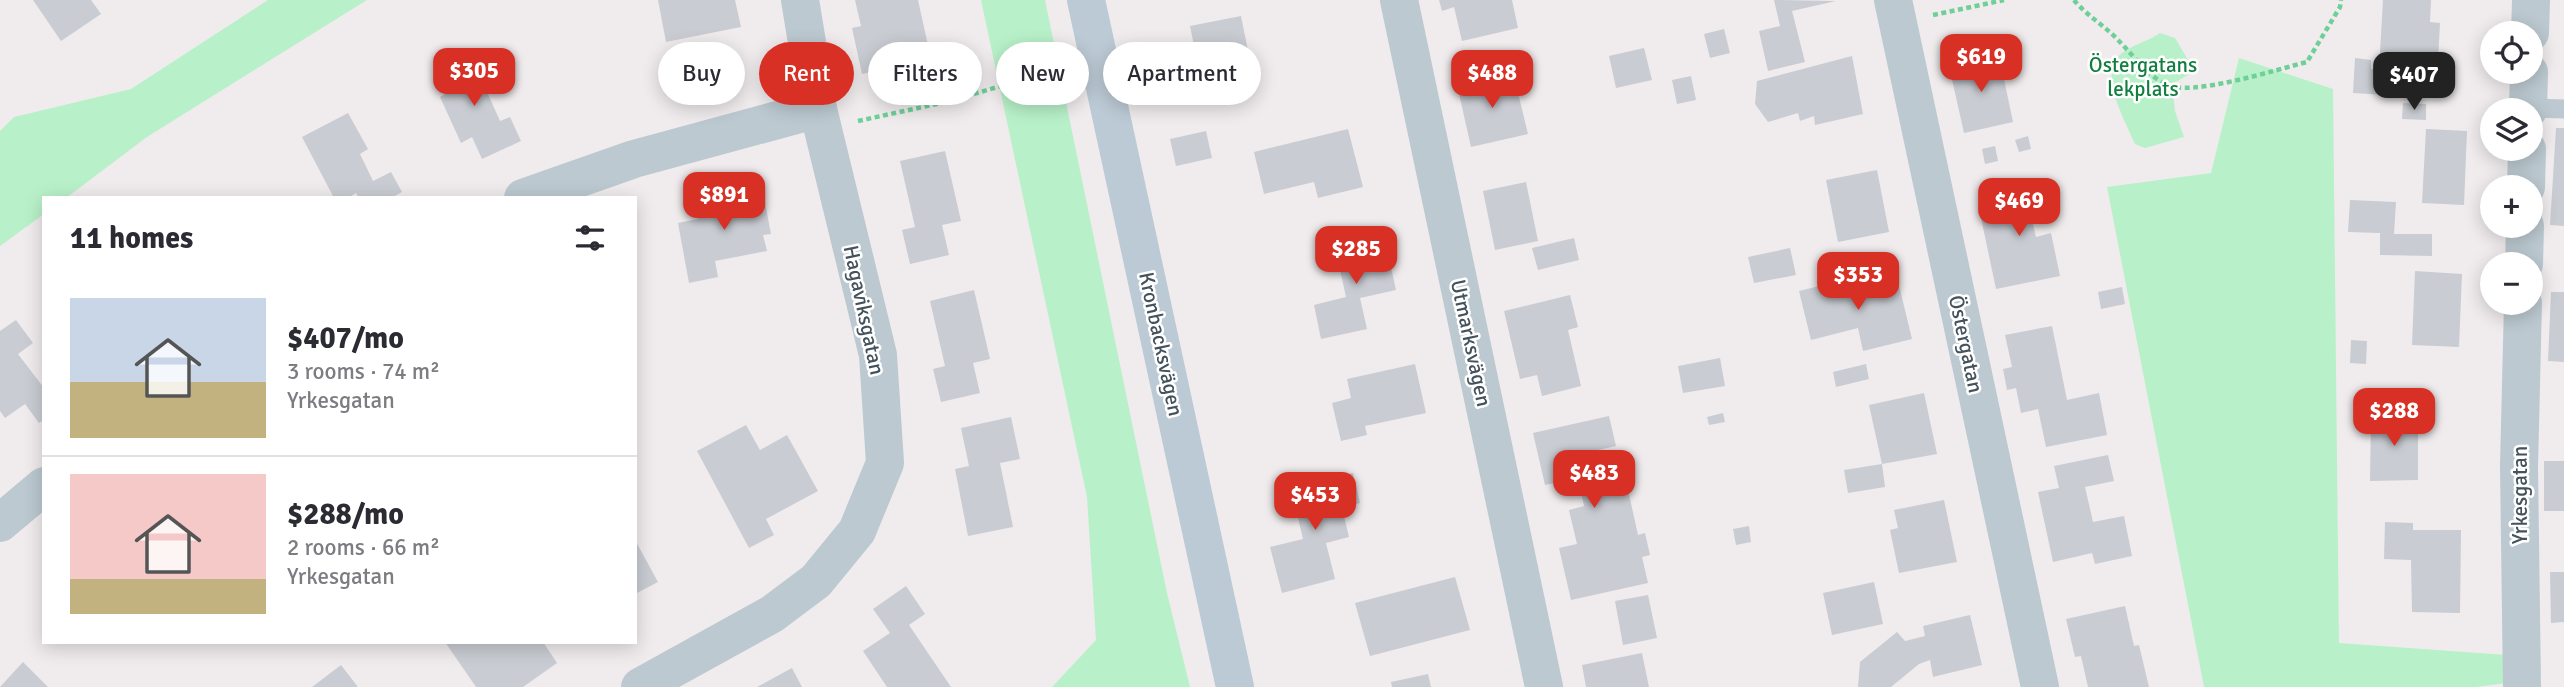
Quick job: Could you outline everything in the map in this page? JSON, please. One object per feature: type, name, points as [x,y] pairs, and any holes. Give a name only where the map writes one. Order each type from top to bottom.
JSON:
[{"type":"street","name":"Hagaviksgatan","points":[[640,687],[772,614],[817,581],[857,531],[885,463],[878,355],[818,109],[800,0]]},
{"type":"street","name":"Kronbacksvägen","points":[[1086,0],[1235,687]]},
{"type":"street","name":"Utmarksvägen","points":[[1399,0],[1544,687]]},
{"type":"street","points":[[2530,21],[2531,0]]},
{"type":"street","name":"Östergatan","points":[[1895,11],[2040,687]]},
{"type":"street","points":[[529,196],[634,159],[818,109]]},
{"type":"street","name":"Yrkesgatan","points":[[2522,687],[2519,466],[2523,315]]},
{"type":"street","points":[[0,523],[42,488]]},
{"type":"path","points":[[1895,11],[2004,0]]},
{"type":"path","points":[[2074,0],[2143,67],[2167,86],[2197,88],[2307,62],[2340,7],[2341,0]]},
{"type":"path","points":[[818,109],[851,122],[946,102],[996,87]]},
{"type":"green space","points":[[268,0],[367,0],[147,137],[69,196],[42,196],[42,215],[0,246],[0,131],[14,117],[131,89]]},
{"type":"green space","points":[[981,0],[1045,0],[1054,42],[996,42],[996,70]]},
{"type":"green space","name":"Östergatans lekplats","points":[[2160,33],[2175,38],[2191,65],[2188,75],[2172,84],[2175,111],[2184,137],[2145,148],[2135,144],[2115,97],[2112,72],[2122,53]]},
{"type":"green space","points":[[2239,58],[2333,89],[2339,643],[2521,656],[2522,681],[2476,687],[2204,687],[2107,187],[2211,173]]},
{"type":"green space","points":[[1003,105],[1067,105],[1167,593],[1190,687],[1052,687],[1096,640],[1087,497]]},
{"type":"building","points":[[33,0],[91,0],[101,14],[61,41]]},
{"type":"building","points":[[658,0],[735,0],[741,27],[666,42]]},
{"type":"building","points":[[855,0],[918,0],[927,42],[868,42],[868,73],[862,74],[852,28],[861,26]]},
{"type":"building","points":[[1439,0],[1512,0],[1518,28],[1462,41],[1454,7],[1442,11]]},
{"type":"building","points":[[1774,0],[1836,1],[1792,11],[1805,62],[1768,71],[1759,31],[1780,26]]},
{"type":"building","points":[[2383,0],[2431,0],[2430,22],[2440,23],[2436,98],[2353,93],[2355,58],[2371,60],[2371,69],[2379,70]]},
{"type":"building","points":[[1241,16],[1246,42],[1193,42],[1190,26]]},
{"type":"building","points":[[1724,29],[1730,53],[1710,58],[1704,34]]},
{"type":"building","points":[[1644,48],[1652,80],[1616,88],[1609,56]]},
{"type":"building","points":[[469,52],[500,121],[510,117],[521,141],[482,159],[472,137],[461,143],[440,97],[445,94],[440,83],[446,80],[440,65]]},
{"type":"building","points":[[1999,55],[2013,122],[1964,133],[1949,66]]},
{"type":"building","points":[[1852,56],[1863,114],[1815,125],[1814,116],[1800,121],[1798,113],[1768,122],[1755,104],[1757,81]]},
{"type":"building","points":[[1513,72],[1528,134],[1471,147],[1457,85]]},
{"type":"building","points":[[1691,76],[1696,100],[1677,104],[1672,80]]},
{"type":"building","points":[[2403,103],[2426,104],[2426,120],[2402,119]]},
{"type":"building","points":[[348,113],[368,149],[360,154],[373,181],[391,172],[402,192],[395,196],[358,196],[356,193],[351,196],[333,196],[302,137]]},
{"type":"building","points":[[2556,128],[2564,128],[2564,226],[2550,225]]},
{"type":"building","points":[[1348,129],[1363,187],[1318,198],[1314,182],[1264,194],[1254,152]]},
{"type":"building","points":[[2426,129],[2467,131],[2464,205],[2422,203]]},
{"type":"building","points":[[1206,131],[1212,158],[1176,166],[1170,139]]},
{"type":"building","points":[[2028,136],[2031,149],[2019,152],[2015,140]]},
{"type":"building","points":[[1995,146],[1998,161],[1985,164],[1982,149]]},
{"type":"building","points":[[945,151],[961,221],[942,225],[949,255],[910,264],[902,230],[915,227],[900,161]]},
{"type":"building","points":[[1877,170],[1889,232],[1838,242],[1826,180]]},
{"type":"building","points":[[2040,178],[2046,204],[2029,207],[2036,237],[2051,233],[2060,276],[1996,289],[1980,213],[2006,208],[2002,186]]},
{"type":"building","points":[[1526,182],[1538,241],[1495,250],[1483,191]]},
{"type":"building","points":[[739,184],[741,197],[763,192],[771,234],[763,235],[767,251],[715,261],[718,277],[689,283],[678,223],[698,219],[696,204],[721,198],[719,187]]},
{"type":"building","points":[[2350,200],[2396,202],[2394,234],[2432,234],[2432,256],[2380,255],[2380,233],[2348,232]]},
{"type":"building","points":[[1384,236],[1396,290],[1360,298],[1367,329],[1321,339],[1314,305],[1346,297],[1335,247]]},
{"type":"building","points":[[1574,238],[1579,260],[1538,270],[1532,248]]},
{"type":"building","points":[[1790,248],[1796,275],[1754,283],[1748,257]]},
{"type":"building","points":[[2415,271],[2462,274],[2459,347],[2412,345]]},
{"type":"building","points":[[1897,277],[1912,339],[1863,351],[1858,328],[1811,340],[1799,291],[1852,278],[1855,287]]},
{"type":"building","points":[[2122,287],[2125,304],[2101,309],[2098,292]]},
{"type":"building","points":[[974,290],[990,359],[973,363],[980,393],[941,402],[933,369],[945,366],[930,301]]},
{"type":"building","points":[[2551,292],[2564,292],[2564,362],[2548,361]]},
{"type":"building","points":[[1570,295],[1578,327],[1568,330],[1581,386],[1542,396],[1537,375],[1520,379],[1504,311]]},
{"type":"building","points":[[16,320],[33,343],[18,354],[42,385],[42,421],[39,423],[25,404],[5,418],[0,411],[0,331]]},
{"type":"building","points":[[2052,326],[2067,400],[2099,393],[2107,435],[2046,447],[2038,409],[2021,413],[2016,388],[2007,390],[2003,369],[2012,367],[2005,335]]},
{"type":"building","points":[[2351,340],[2367,341],[2366,364],[2350,363]]},
{"type":"building","points":[[1720,358],[1725,386],[1683,393],[1678,366]]},
{"type":"building","points":[[1415,364],[1426,413],[1365,426],[1367,435],[1341,441],[1332,403],[1351,398],[1347,379]]},
{"type":"building","points":[[1866,364],[1869,379],[1836,387],[1833,372]]},
{"type":"building","points":[[1924,393],[1937,454],[1882,464],[1869,405]]},
{"type":"building","points":[[1723,413],[1725,422],[1709,425],[1707,417]]},
{"type":"building","points":[[2371,415],[2418,415],[2418,480],[2370,481]]},
{"type":"building","points":[[1609,416],[1616,446],[1598,450],[1602,471],[1623,467],[1638,535],[1645,533],[1650,555],[1642,557],[1648,583],[1571,600],[1559,548],[1577,544],[1569,510],[1584,506],[1578,478],[1545,485],[1533,433]]},
{"type":"building","points":[[1011,417],[1020,459],[1000,463],[1013,527],[968,536],[955,469],[969,466],[961,428]]},
{"type":"building","points":[[746,425],[760,450],[787,435],[818,491],[766,519],[774,535],[749,548],[697,451]]},
{"type":"building","points":[[2108,455],[2114,481],[2085,487],[2093,522],[2124,516],[2132,556],[2095,564],[2092,553],[2053,562],[2038,492],[2059,488],[2054,466]]},
{"type":"building","points":[[2544,461],[2564,461],[2564,511],[2544,511]]},
{"type":"building","points":[[1882,464],[1885,487],[1848,493],[1844,470]]},
{"type":"building","points":[[1353,473],[1360,503],[1342,508],[1349,537],[1326,543],[1335,579],[1282,593],[1270,547],[1303,539],[1291,488]]},
{"type":"building","points":[[1944,500],[1957,562],[1899,573],[1890,530],[1898,528],[1894,510]]},
{"type":"building","points":[[2385,522],[2413,523],[2413,530],[2461,530],[2460,613],[2412,612],[2411,560],[2384,559]]},
{"type":"building","points":[[1749,526],[1751,542],[1736,545],[1733,529]]},
{"type":"building","points":[[637,544],[658,582],[637,593]]},
{"type":"building","points":[[2550,572],[2564,572],[2564,622],[2551,623]]},
{"type":"building","points":[[1455,577],[1470,630],[1370,656],[1355,603]]},
{"type":"building","points":[[1874,582],[1883,624],[1832,635],[1823,593]]},
{"type":"building","points":[[906,586],[925,614],[909,625],[951,687],[887,687],[863,651],[890,633],[873,609]]},
{"type":"building","points":[[1648,595],[1657,638],[1623,645],[1615,601]]},
{"type":"building","points":[[2125,606],[2134,646],[2139,645],[2149,687],[2088,687],[2081,656],[2075,657],[2066,619]]},
{"type":"building","points":[[1970,615],[1982,665],[1933,677],[1930,660],[1919,664],[1891,687],[1858,687],[1860,662],[1897,632],[1905,641],[1925,636],[1923,626]]},
{"type":"building","points":[[446,644],[544,644],[557,663],[523,687],[476,687]]},
{"type":"building","points":[[1642,653],[1649,687],[1586,687],[1582,665]]},
{"type":"building","points":[[23,662],[48,687],[0,687]]},
{"type":"building","points":[[341,665],[358,687],[312,687]]},
{"type":"building","points":[[792,668],[802,687],[757,687]]},
{"type":"building","points":[[1428,674],[1431,687],[1392,687],[1391,682]]}]
